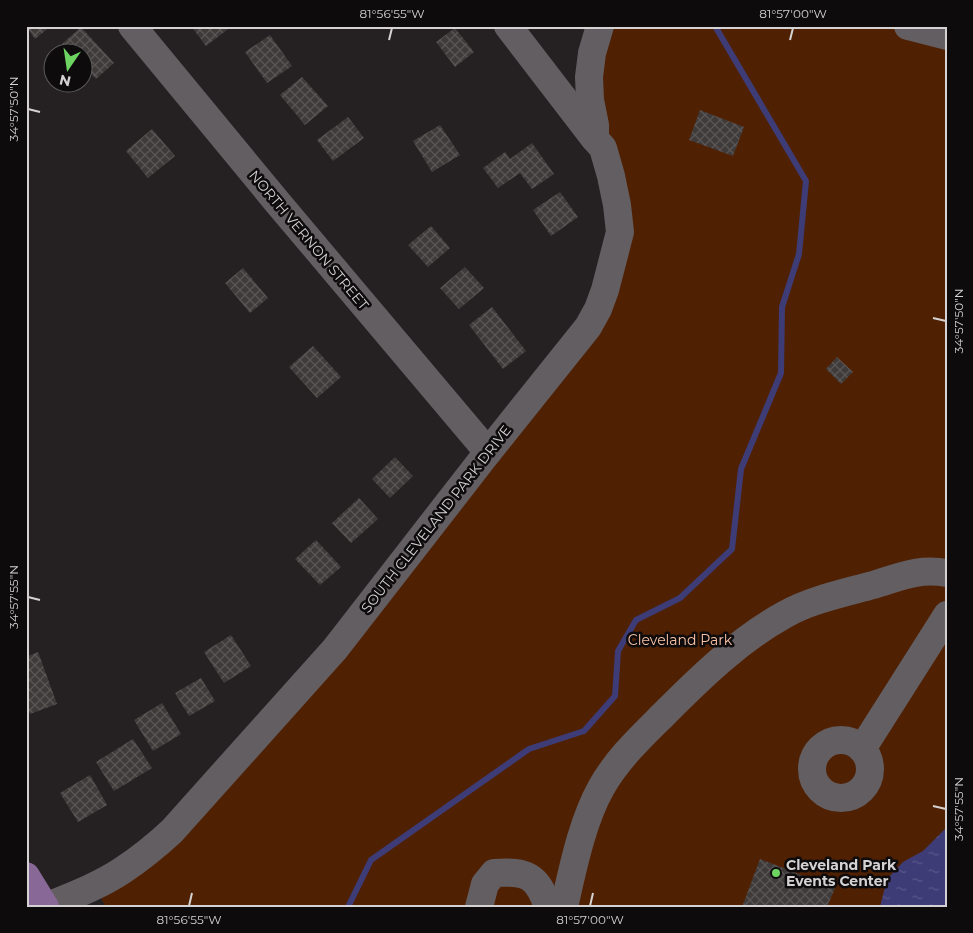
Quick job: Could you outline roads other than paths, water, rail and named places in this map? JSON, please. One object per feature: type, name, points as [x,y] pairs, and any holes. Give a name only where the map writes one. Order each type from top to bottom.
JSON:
[{"type":"main road","points":[[26,876],[45,907]]},
{"type":"street","name":"NORTH VERNON STREET","points":[[132,26],[488,452]]},
{"type":"street","points":[[508,26],[595,139]]},
{"type":"street","name":"SOUTH CLEVELAND PARK DRIVE","points":[[45,907],[94,886],[122,870],[148,852],[172,831],[335,649],[588,327],[598,309],[605,290],[620,232],[611,176],[603,148],[595,139],[595,125],[590,100],[589,77],[592,53],[600,26]]},
{"type":"street","points":[[908,26],[947,36]]},
{"type":"street","points":[[567,895],[589,815],[614,767],[677,701],[738,645],[785,614],[823,599],[920,571],[940,572]]},
{"type":"street","points":[[862,749],[947,616]]},
{"type":"street","points":[[479,907],[485,884],[494,873],[515,872],[535,880],[543,892],[548,907]]},
{"type":"water","points":[[947,827],[947,907],[880,907],[887,879],[903,862],[923,851]]},
{"type":"waterway","points":[[348,907],[371,860],[529,749],[584,731],[615,696],[618,651],[636,620],[680,598],[732,549],[741,469],[781,373],[782,307],[799,254],[806,181],[715,26]]},
{"type":"place","name":"Cleveland Park Events Center","points":[[776,873]]},
{"type":"park label","name":"Cleveland Park","points":[[680,640]]}]
